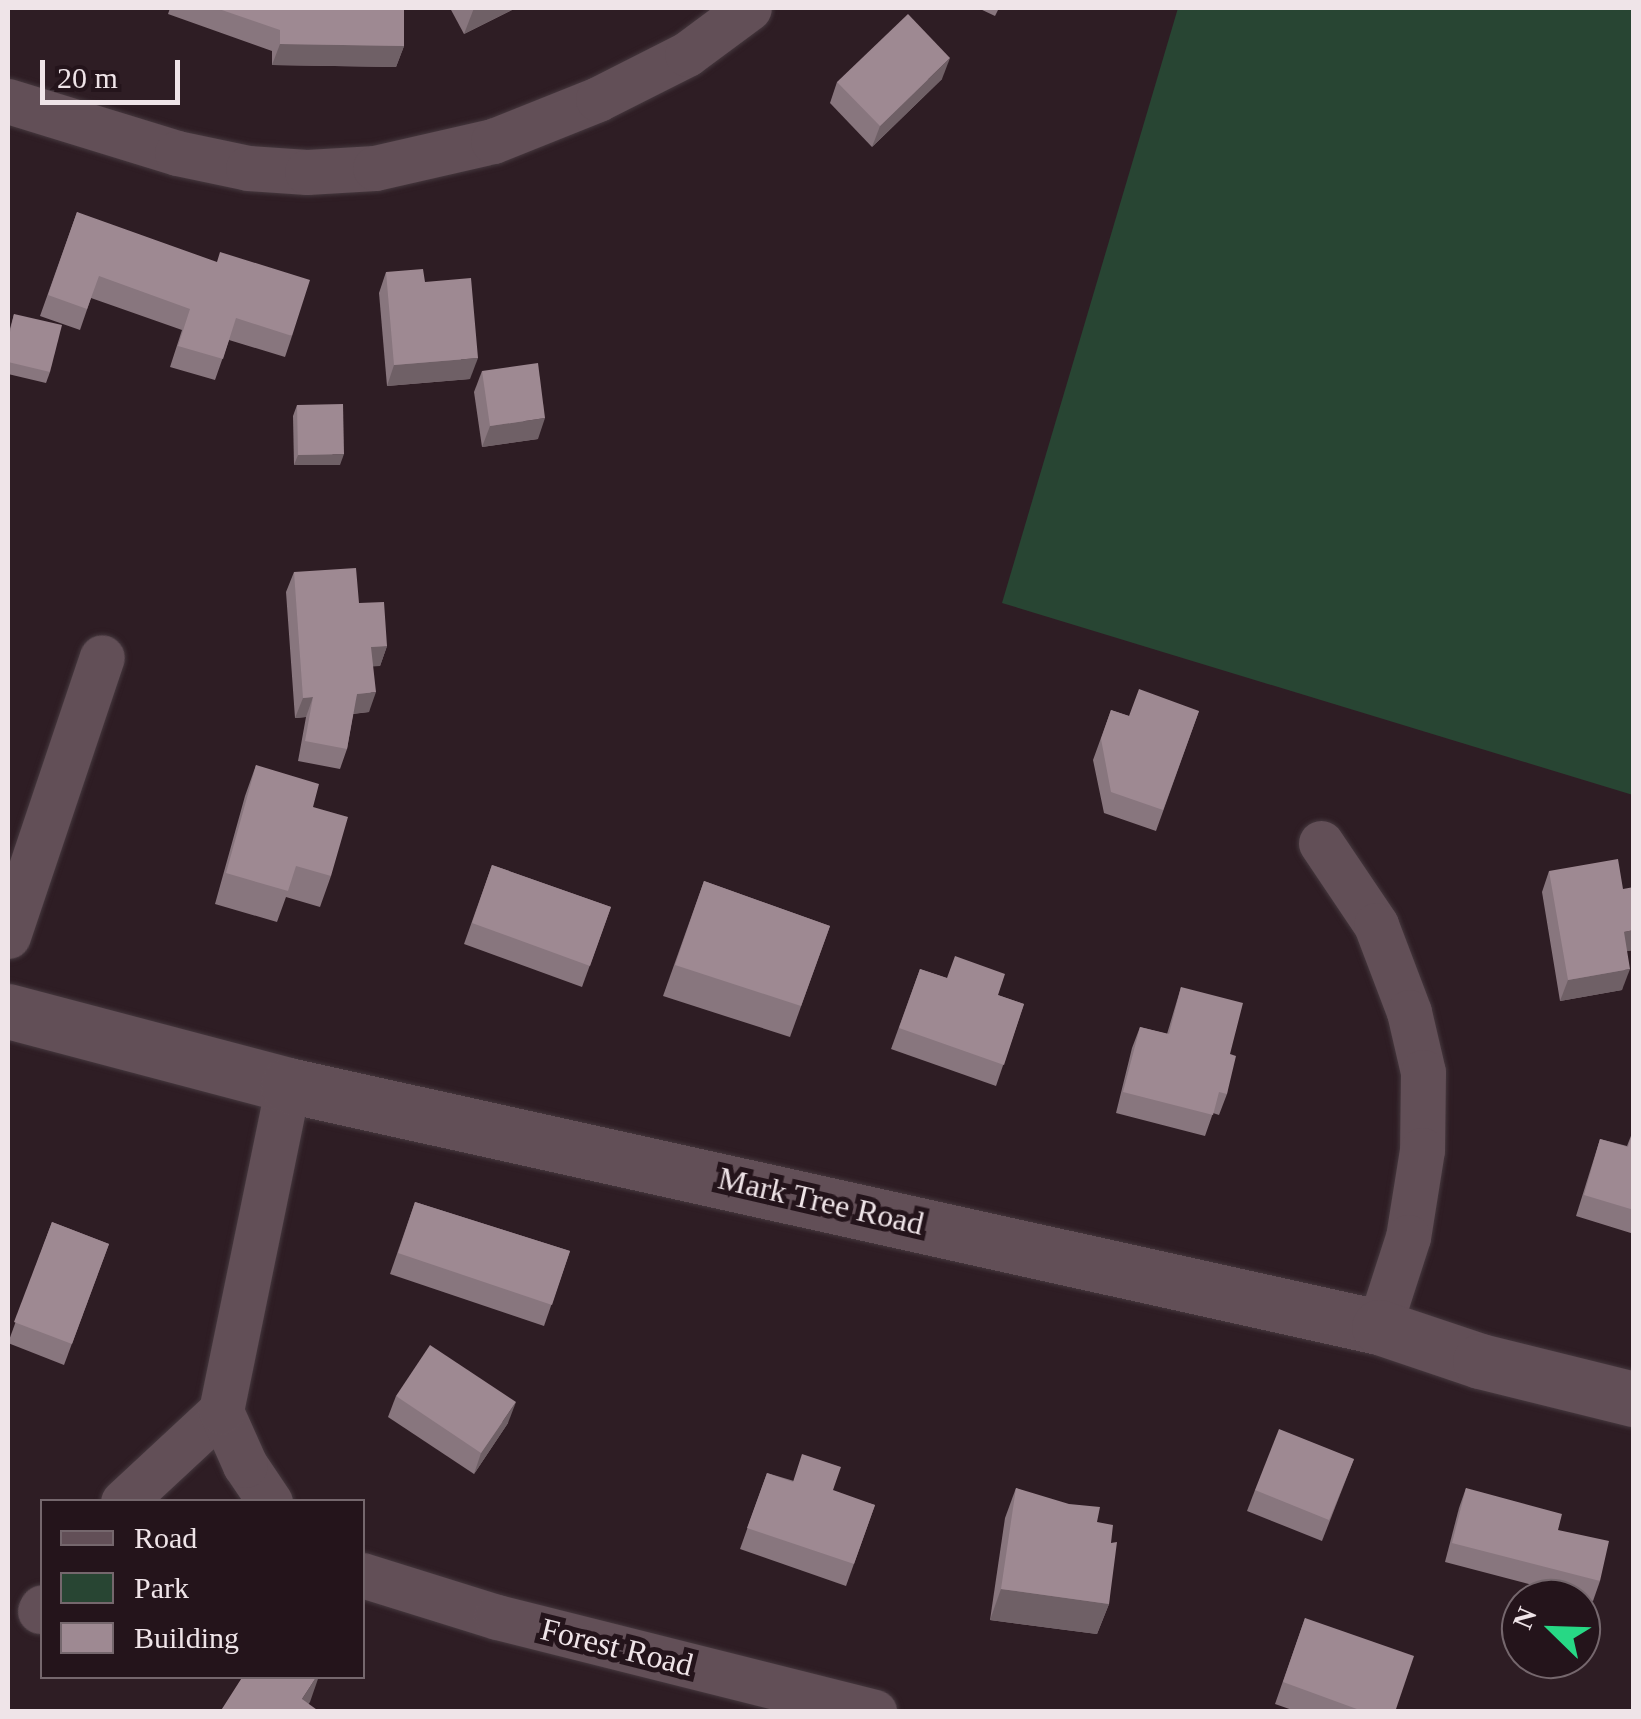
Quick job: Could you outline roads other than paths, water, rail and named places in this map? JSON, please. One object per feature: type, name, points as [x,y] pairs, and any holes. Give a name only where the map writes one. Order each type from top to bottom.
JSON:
[{"type":"street","points":[[8,101],[177,153],[248,168],[307,172],[375,168],[493,141],[598,99],[687,54],[749,8]]},
{"type":"street","points":[[8,936],[102,657]]},
{"type":"street","points":[[1321,843],[1376,925],[1409,1012],[1423,1072],[1422,1150],[1408,1237],[1379,1327]]},
{"type":"street","name":"Mark Tree Road","points":[[8,1010],[288,1085],[1379,1327],[1480,1361],[1634,1399]]},
{"type":"street","points":[[127,1499],[220,1411],[288,1085]]},
{"type":"street","points":[[220,1411],[245,1465],[268,1499]]},
{"type":"street","name":"Forest Road","points":[[365,1576],[497,1617],[874,1712]]}]
